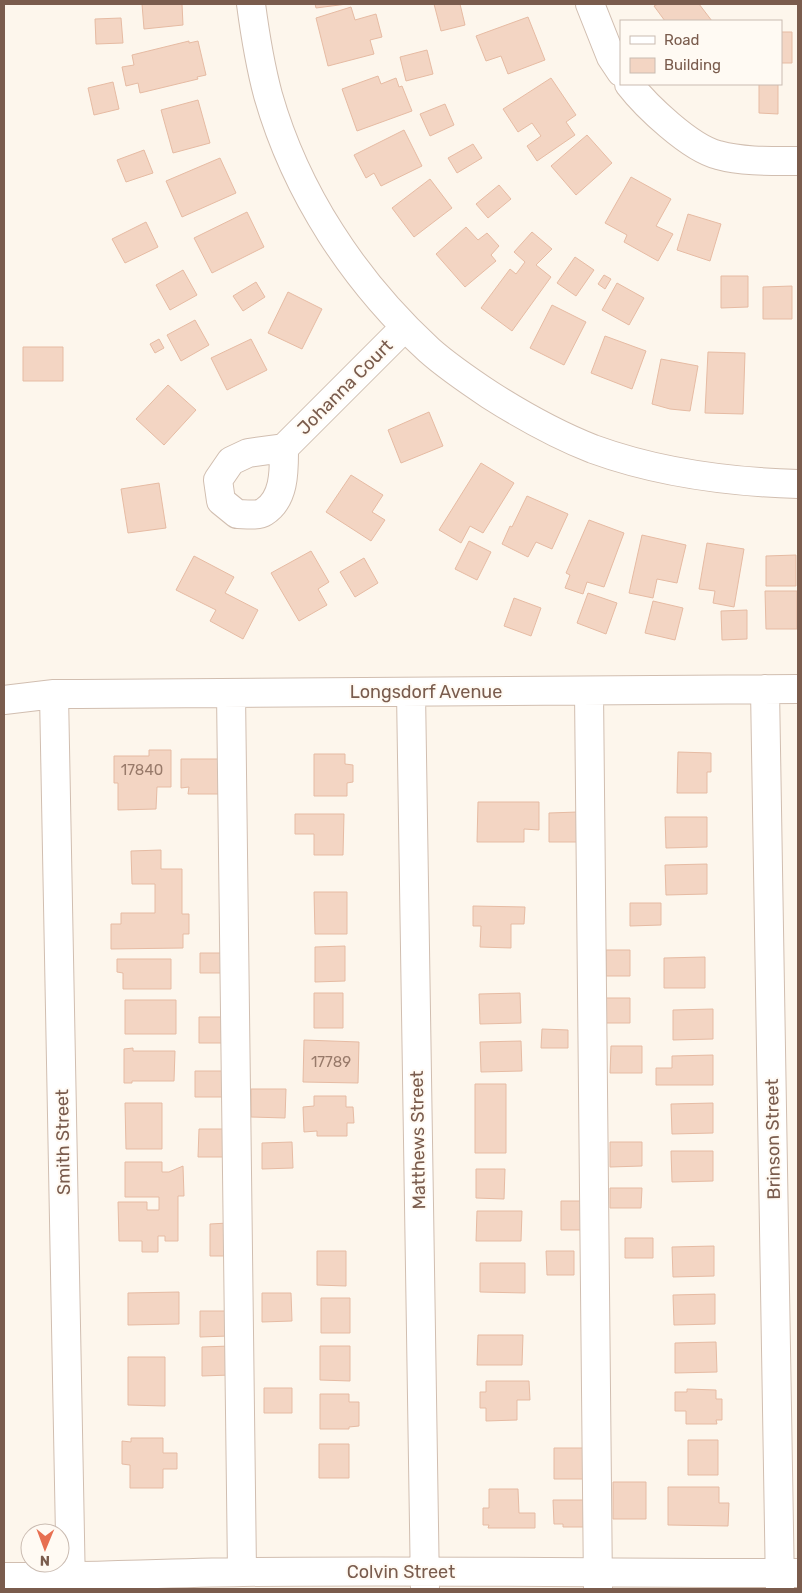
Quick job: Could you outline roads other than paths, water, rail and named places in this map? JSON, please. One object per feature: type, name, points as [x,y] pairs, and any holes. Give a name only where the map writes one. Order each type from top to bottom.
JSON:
[{"type":"street","points":[[251,4],[268,94],[281,133],[301,182],[321,218],[350,263],[405,327],[430,351],[456,372],[517,412],[556,433],[593,449],[634,461],[704,477],[798,484]]},
{"type":"street","points":[[590,4],[611,57],[620,70]]},
{"type":"street","points":[[630,85],[638,96],[685,138],[717,155],[746,159],[798,161]]},
{"type":"street","name":"Johanna Court","points":[[284,448],[405,327]]},
{"type":"street","name":"Longsdorf Avenue","points":[[4,689],[54,694],[798,689]]},
{"type":"street","name":"Brinson Street","points":[[765,690],[786,1578]]},
{"type":"street","points":[[589,691],[598,1580]]},
{"type":"street","name":"Matthews Street","points":[[411,692],[425,1580]]},
{"type":"street","points":[[231,693],[242,1572]]},
{"type":"street","name":"Longsdorf Avenue","points":[[4,700],[54,694]]},
{"type":"street","name":"Smith Street","points":[[54,694],[71,1583]]},
{"type":"street","name":"Colvin Street","points":[[4,1577],[71,1583],[242,1572],[425,1580],[786,1578]]}]
